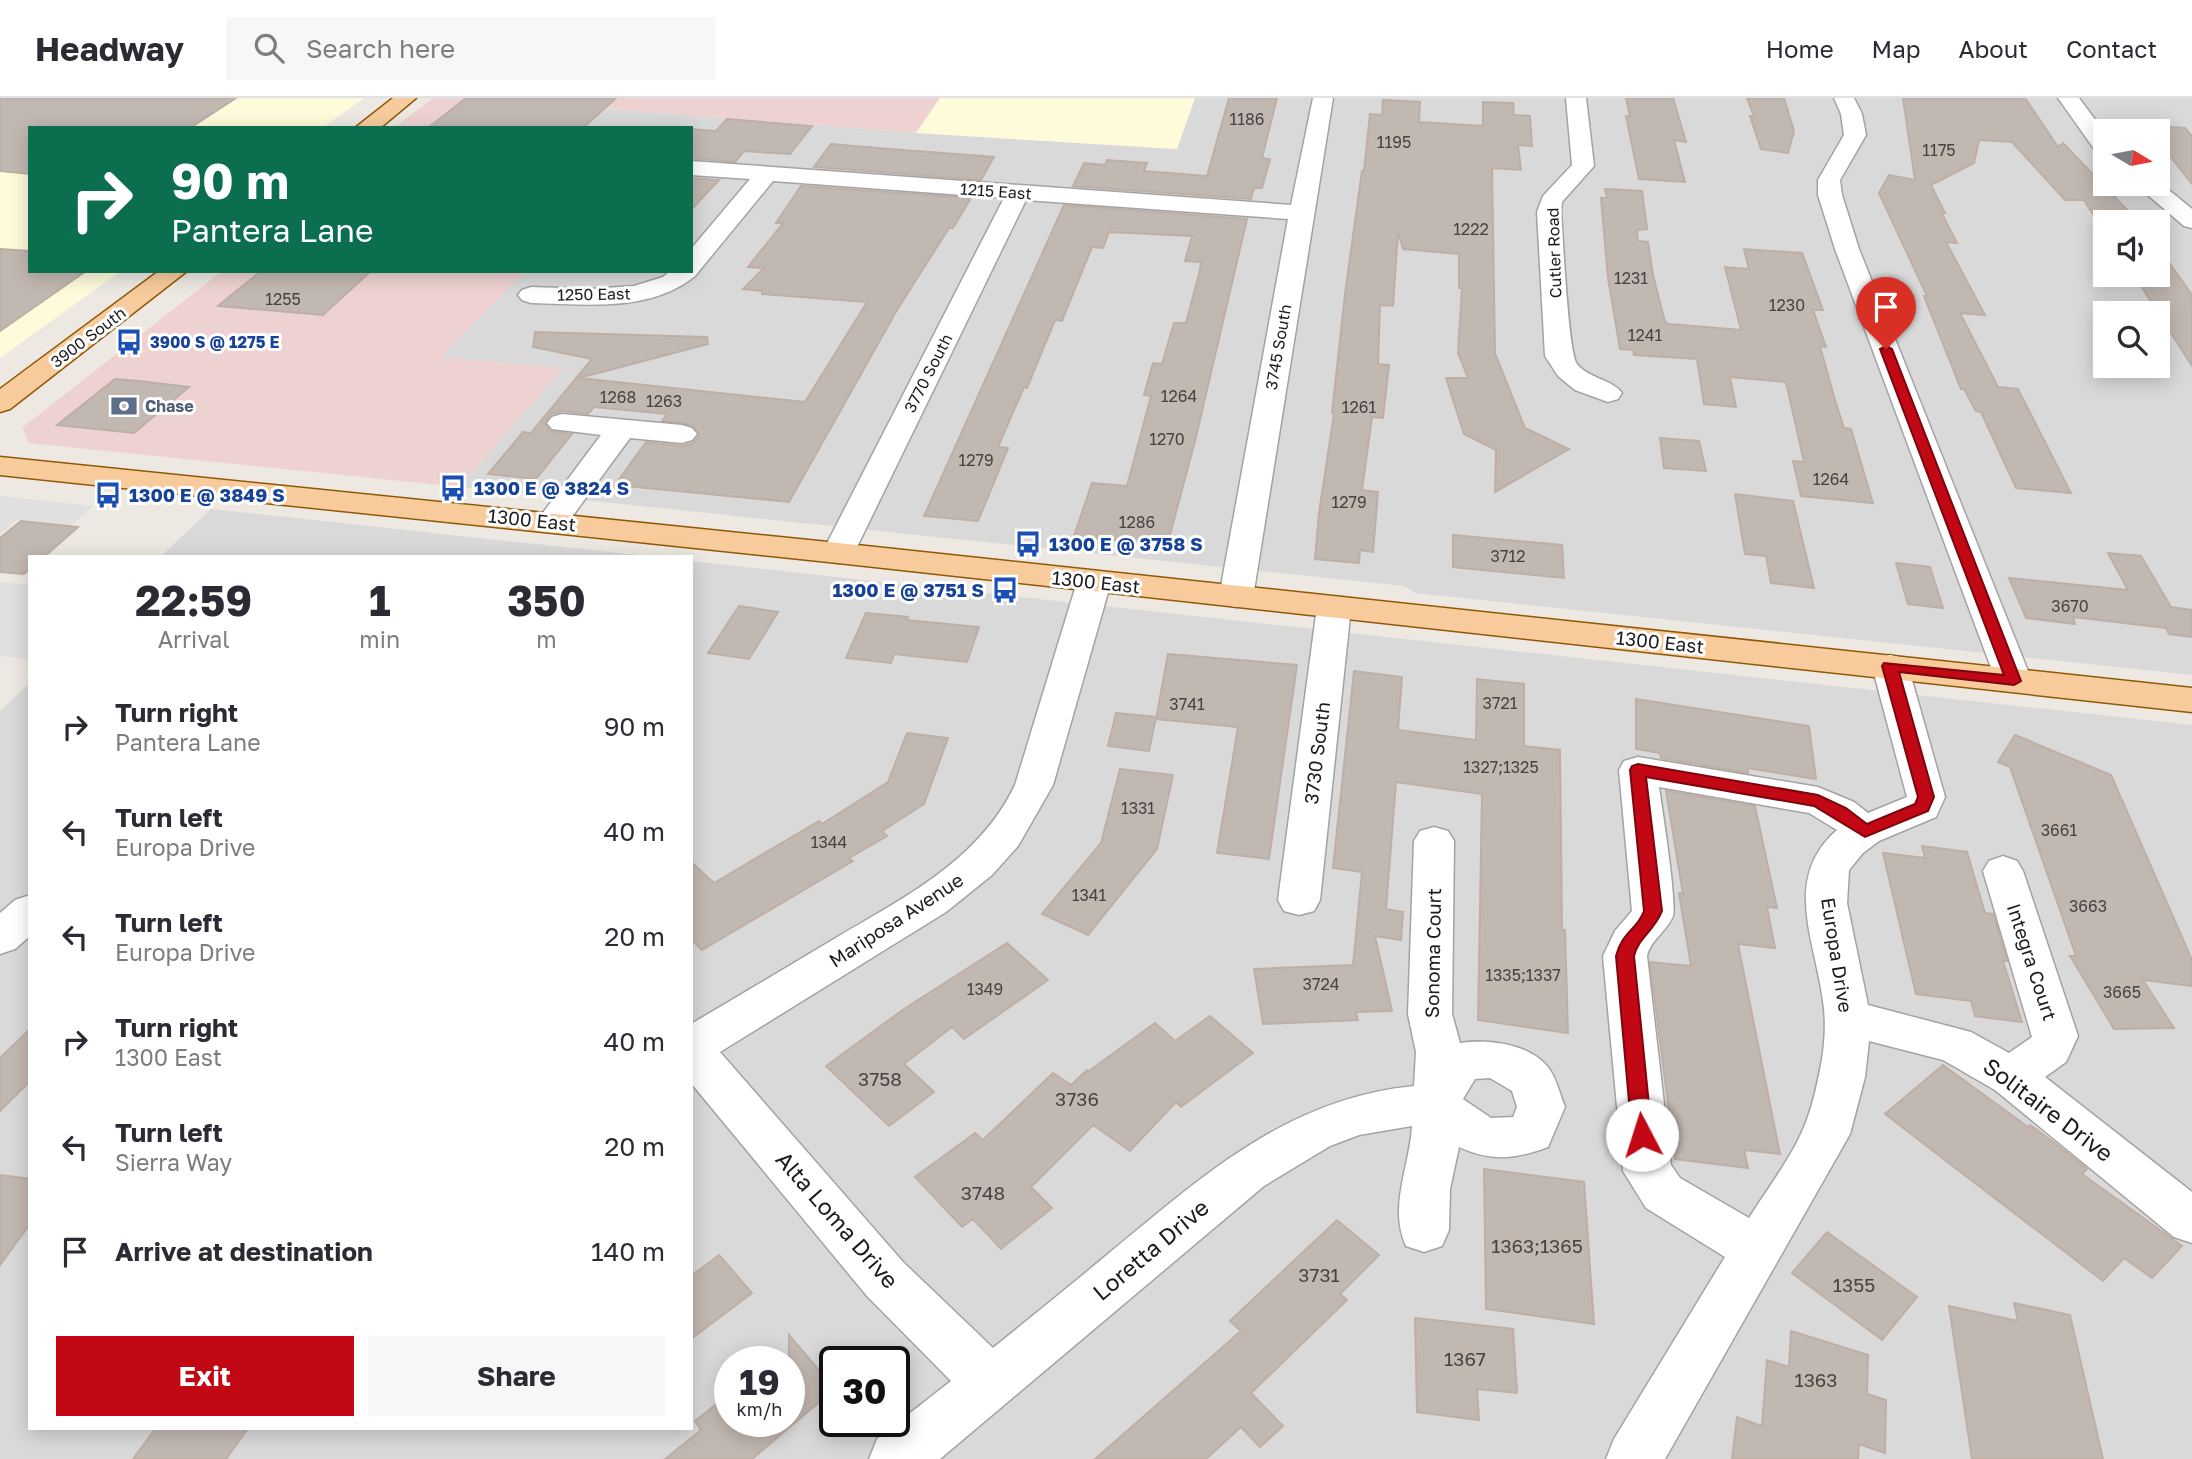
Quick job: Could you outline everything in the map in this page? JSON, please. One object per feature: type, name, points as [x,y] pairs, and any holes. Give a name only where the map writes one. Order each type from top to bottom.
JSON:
[{"type":"main road","points":[[369,126],[406,98]]},
{"type":"main road","name":"3900 South","points":[[0,403],[172,273]]},
{"type":"main road","name":"1300 East","points":[[0,466],[552,522],[2192,700]]},
{"type":"street","name":"3745 South","points":[[1236,597],[1323,98]]},
{"type":"street","name":"Cutler Road","points":[[1576,98],[1583,166],[1551,201],[1549,212],[1559,356],[1565,369],[1580,384],[1608,393]]},
{"type":"street","points":[[1844,98],[1856,122],[1856,134],[1853,144],[1829,180],[1830,195],[1847,249],[2014,681]]},
{"type":"street","points":[[2068,98],[2093,132]]},
{"type":"street","name":"1215 East","points":[[693,168],[1301,213]]},
{"type":"street","points":[[693,263],[767,174]]},
{"type":"street","name":"3770 South","points":[[838,553],[1018,193]]},
{"type":"street","points":[[2161,196],[2192,222]]},
{"type":"street","name":"1250 East","points":[[531,295],[632,295],[657,290],[683,273]]},
{"type":"street","points":[[562,423],[682,434]]},
{"type":"street","points":[[552,522],[622,428]]},
{"type":"street","name":"Mariposa Avenue","points":[[693,1048],[931,901],[964,878],[990,854],[1024,808],[1034,785],[1094,582]]},
{"type":"street","name":"3730 South","points":[[1299,900],[1335,607]]},
{"type":"street","name":"Europa Drive","points":[[1634,1459],[1826,1134],[1843,1064],[1847,1018],[1826,899],[1829,868],[1848,844],[1865,831],[1922,807],[1926,797],[1890,666]]},
{"type":"street","points":[[1757,1249],[1663,1193],[1647,1171],[1625,956],[1628,943],[1649,922],[1653,911],[1638,770],[1818,801],[1840,812],[1865,831]]},
{"type":"street","name":"Sonoma Court","points":[[1424,1230],[1425,1189],[1435,1146],[1439,1052],[1430,1014],[1434,841]]},
{"type":"street","name":"Integra Court","points":[[2003,870],[2055,1036],[2050,1048],[2011,1077]]},
{"type":"street","points":[[0,938],[28,913]]},
{"type":"street","name":"Solitaire Drive","points":[[1847,1018],[1955,1045],[2011,1077],[2192,1221]]},
{"type":"street","name":"Alta Loma Drive","points":[[693,1051],[886,1279],[990,1382]]},
{"type":"street","name":"Loretta Drive","points":[[897,1459],[1100,1294],[1229,1184],[1285,1147],[1347,1118],[1401,1106],[1436,1104]]},
{"type":"shaded area","points":[[0,98],[364,98],[325,126],[28,126],[28,273],[118,273],[0,358]]},
{"type":"shaded area","points":[[433,98],[940,98],[916,133],[547,104],[522,126],[397,126]]},
{"type":"shaded area","points":[[940,98],[1195,98],[1177,149],[916,133]]},
{"type":"shaded area","points":[[1195,98],[2192,98],[2192,675],[1415,593],[1404,586],[460,487],[562,368],[440,357],[523,273],[693,273],[693,126],[522,126],[547,104],[916,133],[1177,149]]},
{"type":"shaded area","points":[[219,273],[523,273],[441,357],[563,368],[460,487],[29,443],[22,428]]},
{"type":"shaded area","points":[[0,496],[93,506],[72,525],[18,519],[0,534]]},
{"type":"shaded area","points":[[211,509],[639,555],[162,555]]},
{"type":"shaded area","points":[[693,561],[2192,725],[2192,1459],[0,1459],[0,711],[28,685],[28,1430],[693,1430]]},
{"type":"shaded area","points":[[0,582],[28,585],[28,658],[0,656]]},
{"type":"building","points":[[0,98],[236,98],[193,126],[28,126],[28,174],[0,171]]},
{"type":"building","points":[[466,98],[616,98],[585,126],[431,126]]},
{"type":"building","points":[[1229,98],[1277,98],[1262,158],[1270,159],[1262,188],[1254,188],[1251,199],[1073,186],[1084,163],[1105,165],[1107,160],[1147,163],[1144,171],[1207,176]]},
{"type":"building","points":[[1626,98],[1673,98],[1686,142],[1674,140],[1685,182],[1639,179],[1626,116],[1630,116]]},
{"type":"building","points":[[1747,98],[1784,98],[1794,131],[1788,153],[1761,149]]},
{"type":"building","points":[[1903,98],[2025,98],[2058,147],[2063,143],[2093,174],[2093,196],[2114,196],[2127,210],[2093,210],[2093,214],[2084,200],[2065,200],[2012,142],[1979,140],[1974,163],[1931,185],[1957,243],[1946,242],[1985,315],[1960,313],[1998,387],[2018,389],[2071,493],[2016,488],[1981,412],[1976,411],[1964,389],[1961,389],[1924,296],[1927,296],[1879,193],[1889,175],[1915,180]]},
{"type":"building","points":[[1383,100],[1420,102],[1419,122],[1483,126],[1483,102],[1513,103],[1514,115],[1530,116],[1532,146],[1518,145],[1521,170],[1492,168],[1495,353],[1525,428],[1569,449],[1495,492],[1496,450],[1464,434],[1446,378],[1468,378],[1458,353],[1462,288],[1459,288],[1459,254],[1403,249],[1398,232],[1393,306],[1380,305],[1378,364],[1389,365],[1383,418],[1372,417],[1362,490],[1378,492],[1373,552],[1360,550],[1359,563],[1315,559],[1334,414],[1345,294],[1370,114],[1382,115]]},
{"type":"building","points":[[727,119],[812,126],[790,154],[744,151],[735,162],[693,158],[693,129],[716,131]]},
{"type":"building","points":[[2170,127],[2185,128],[2192,136],[2192,184],[2170,156]]},
{"type":"building","points":[[831,144],[994,157],[981,180],[814,167]]},
{"type":"building","points":[[693,178],[719,180],[693,208]]},
{"type":"building","points":[[801,186],[971,198],[897,310],[789,502],[615,485],[646,442],[683,446],[693,443],[699,436],[693,425],[662,421],[667,414],[594,407],[588,414],[562,411],[551,414],[544,423],[550,431],[572,434],[536,479],[488,474],[523,432],[531,433],[592,359],[533,347],[535,332],[707,337],[708,344],[579,378],[805,402],[867,302],[762,294],[762,291],[743,289],[764,268],[748,267],[783,223],[776,223]]},
{"type":"building","points":[[1605,189],[1642,191],[1647,229],[1637,230],[1638,241],[1648,242],[1665,322],[1669,324],[1741,330],[1725,267],[1749,269],[1744,249],[1802,253],[1823,310],[1813,310],[1826,347],[1820,346],[1835,400],[1844,428],[1851,429],[1873,503],[1801,496],[1793,461],[1804,462],[1786,382],[1730,377],[1736,407],[1704,404],[1697,359],[1634,355],[1633,350],[1620,349],[1608,278],[1601,198],[1607,198]]},
{"type":"building","points":[[1064,205],[1247,219],[1195,441],[1167,546],[1074,536],[1092,483],[1127,486],[1151,396],[1144,395],[1153,363],[1162,364],[1174,323],[1186,323],[1200,270],[1201,262],[1185,261],[1192,236],[1109,232],[1103,248],[1092,247],[1062,321],[1055,320],[1027,388],[1024,387],[998,447],[1008,448],[978,521],[924,516]]},
{"type":"building","points":[[0,249],[28,251],[28,273],[83,273],[0,331]]},
{"type":"building","points":[[2170,264],[2192,295],[2192,366],[2170,331],[2170,301],[2151,301],[2142,287],[2170,287]]},
{"type":"building","points":[[259,273],[369,273],[323,315],[218,306]]},
{"type":"building","name":"Chase","points":[[115,379],[189,387],[134,433],[57,425]]},
{"type":"building","points":[[1660,438],[1699,441],[1706,471],[1664,468]]},
{"type":"building","points":[[1735,494],[1793,501],[1814,588],[1771,583],[1766,556],[1745,554]]},
{"type":"building","points":[[21,521],[78,527],[46,555],[28,555],[28,571],[24,574],[0,572],[0,538]]},
{"type":"building","points":[[1453,535],[1562,545],[1564,578],[1453,567]]},
{"type":"building","points":[[2108,553],[2141,556],[2171,607],[2192,610],[2192,637],[2169,634],[2166,628],[2073,617],[2075,624],[2026,618],[2009,578],[2128,590]]},
{"type":"building","points":[[1896,563],[1930,567],[1943,608],[1908,604]]},
{"type":"building","points":[[739,606],[778,612],[749,659],[708,653]]},
{"type":"building","points":[[866,613],[979,627],[967,662],[894,654],[891,663],[846,658]]},
{"type":"building","points":[[1168,654],[1297,665],[1269,859],[1217,853],[1238,727],[1156,719]]},
{"type":"building","points":[[1354,671],[1402,677],[1398,730],[1476,740],[1477,679],[1524,684],[1524,746],[1560,750],[1562,930],[1565,930],[1568,1033],[1478,1020],[1482,794],[1396,782],[1386,909],[1403,912],[1401,940],[1375,936],[1392,1011],[1356,1012],[1358,1020],[1263,1024],[1254,969],[1353,965],[1362,872],[1333,868]]},
{"type":"building","points":[[1636,699],[1809,726],[1816,779],[1747,768],[1748,773],[1661,758],[1660,753],[1636,749]]},
{"type":"building","points":[[1116,713],[1156,717],[1149,751],[1108,746]]},
{"type":"building","points":[[907,733],[948,738],[924,804],[882,831],[887,836],[849,858],[853,861],[702,950],[693,941],[693,864],[714,883],[819,821],[822,824],[888,782]]},
{"type":"building","points":[[2015,735],[2111,775],[2192,960],[2192,986],[2143,980],[2174,1028],[2114,1029],[2070,956],[2076,956],[2010,767],[1998,762]]},
{"type":"building","points":[[1120,769],[1173,775],[1157,849],[1088,935],[1042,914],[1101,843]]},
{"type":"building","points":[[1666,791],[1755,806],[1777,908],[1767,907],[1775,948],[1738,944],[1780,1154],[1744,1150],[1748,1168],[1675,1159],[1650,962],[1691,966],[1679,893],[1683,894]]},
{"type":"building","points":[[1922,846],[1967,852],[1985,913],[1993,914],[2007,961],[2003,961],[2022,1022],[1975,1016],[1971,1001],[1916,994],[1883,853],[1925,858]]},
{"type":"building","points":[[1007,943],[1048,980],[964,1039],[952,1027],[904,1064],[934,1092],[889,1126],[826,1066],[904,1009]]},
{"type":"building","points":[[1210,1016],[1253,1053],[1181,1107],[1176,1102],[1130,1151],[1093,1125],[1031,1187],[1052,1208],[1001,1249],[973,1219],[962,1227],[915,1177],[975,1133],[983,1140],[1053,1073],[1071,1085],[1087,1070],[1155,1023],[1175,1041]]},
{"type":"building","points":[[28,1031],[28,1083],[0,1111],[0,1058]]},
{"type":"building","points":[[1943,1065],[2028,1127],[2030,1125],[2056,1144],[2087,1169],[2082,1174],[2182,1246],[2152,1278],[2124,1258],[2103,1281],[1885,1114]]},
{"type":"building","points":[[1484,1169],[1584,1182],[1594,1324],[1486,1309]]},
{"type":"building","points":[[0,1175],[28,1179],[28,1227],[0,1265]]},
{"type":"building","points":[[1337,1220],[1379,1255],[1340,1294],[1347,1300],[1251,1393],[1283,1426],[1260,1447],[1241,1427],[1206,1459],[1095,1459],[1241,1331],[1230,1321]]},
{"type":"building","points":[[1827,1232],[1917,1297],[1882,1340],[1792,1273]]},
{"type":"building","points":[[719,1255],[752,1293],[693,1337],[693,1274]]},
{"type":"building","points":[[2014,1303],[2070,1315],[2103,1459],[1972,1459],[1949,1306],[2018,1321]]},
{"type":"building","points":[[1415,1318],[1513,1329],[1517,1393],[1477,1389],[1479,1420],[1417,1412]]},
{"type":"building","points":[[1791,1331],[1868,1355],[1867,1394],[1886,1400],[1885,1453],[1859,1444],[1858,1459],[1732,1459],[1737,1417],[1762,1426],[1767,1360],[1789,1367]]},
{"type":"building","points":[[789,1335],[798,1346],[789,1346]]},
{"type":"building","points":[[805,1354],[819,1370],[819,1402],[805,1414]]},
{"type":"building","points":[[714,1406],[714,1437],[778,1437],[752,1459],[665,1459],[701,1430],[695,1421]]},
{"type":"building","points":[[155,1430],[247,1430],[226,1459],[133,1459]]},
{"type":"place","name":"3900 S @ 1275 E","points":[[129,342]]},
{"type":"place","name":"Chase","points":[[124,406]]},
{"type":"place","name":"1300 E @ 3824 S","points":[[453,488]]},
{"type":"place","name":"1300 E @ 3849 S","points":[[108,495]]},
{"type":"place","name":"1300 E @ 3758 S","points":[[1028,544]]},
{"type":"place","name":"1300 E @ 3751 S","points":[[1005,590]]},
{"type":"route","points":[[1642,1135],[1625,956],[1628,943],[1649,922],[1653,911],[1638,770],[1805,797],[1830,806],[1865,831],[1915,811],[1922,807],[1926,797],[1890,666],[2014,681],[1886,349]]}]
